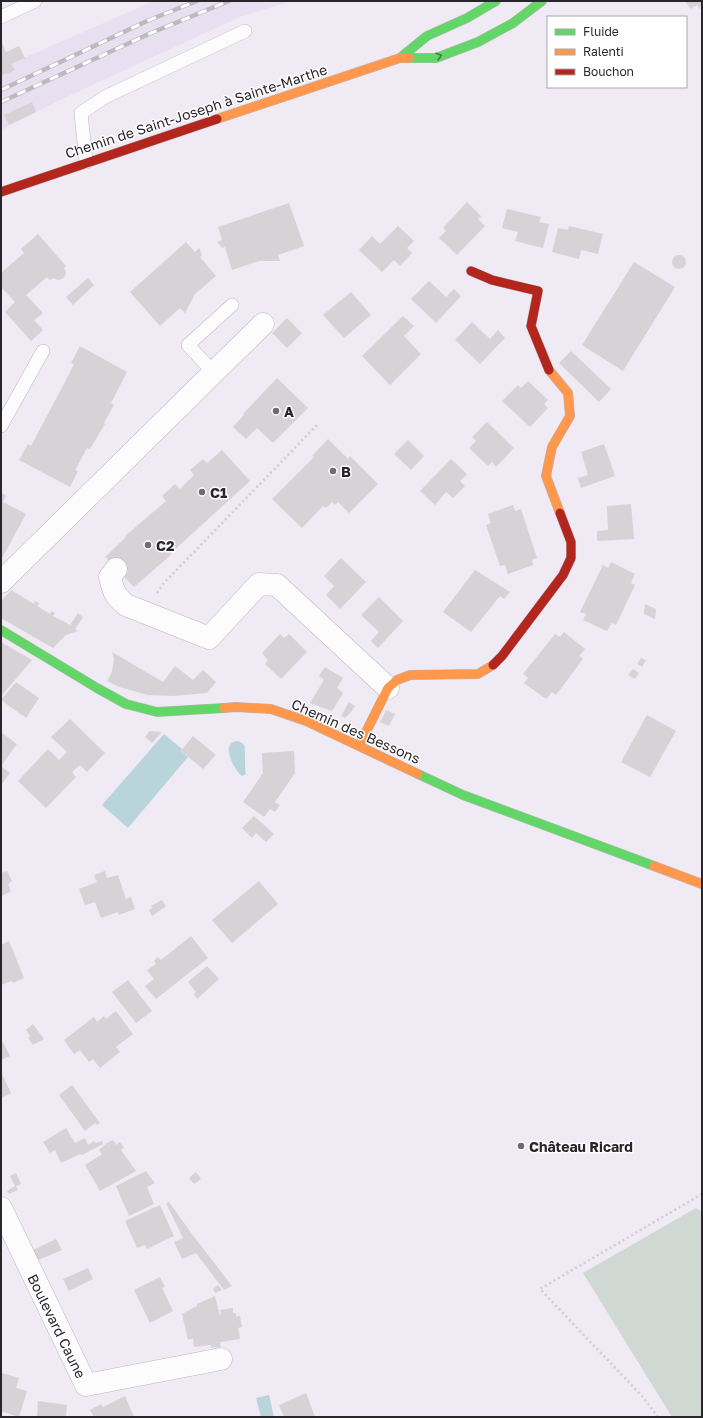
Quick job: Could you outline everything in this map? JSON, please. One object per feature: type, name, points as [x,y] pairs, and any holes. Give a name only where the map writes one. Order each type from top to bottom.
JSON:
[{"type":"street","name":"Chemin de Saint-Joseph à Sainte-Marthe","points":[[400,58],[427,36],[467,18],[496,1]]},
{"type":"street","name":"Chemin de Saint-Joseph à Sainte-Marthe","points":[[1,192],[86,162],[400,58],[436,58],[478,42],[513,23],[542,1]]},
{"type":"street","points":[[359,746],[388,688],[397,680],[410,675],[478,674],[490,668],[502,656],[563,575],[571,558],[571,542],[546,476],[552,447],[570,416],[568,393],[549,370],[531,326],[538,291],[492,280],[471,271]]},
{"type":"street","points":[[1,582],[263,324]]},
{"type":"street","points":[[116,569],[110,577],[112,589],[118,598],[126,605],[135,610],[144,612],[210,638],[258,584],[277,585],[388,688]]},
{"type":"street","name":"Chemin des Bessons","points":[[1,630],[126,704],[157,712],[236,707],[271,709],[306,721],[483,802],[702,884]]},
{"type":"street","name":"Boulevard Caune","points":[[1,1208],[86,1385],[221,1359]]},
{"type":"lane","points":[[1,17],[35,1]]},
{"type":"lane","points":[[86,162],[81,113],[105,97],[245,32]]},
{"type":"lane","points":[[214,373],[188,345],[232,305]]},
{"type":"lane","points":[[1,426],[43,351]]},
{"type":"path","points":[[144,612],[164,583],[318,424]]},
{"type":"path","points":[[658,1417],[642,1396],[540,1289],[702,1194]]},
{"type":"shaded area","points":[[154,1],[292,1],[242,16],[60,100],[1,130],[1,68]]},
{"type":"shaded area","points":[[696,1208],[702,1212],[702,1417],[672,1417],[583,1273]]},
{"type":"water","points":[[164,734],[182,749],[181,751],[188,757],[128,828],[102,805]]},
{"type":"water","points":[[238,741],[245,747],[246,774],[242,776],[232,763],[229,751],[229,746]]},
{"type":"water","points":[[269,1395],[274,1417],[261,1417],[256,1398]]},
{"type":"building","points":[[685,1],[702,1],[702,11],[697,5],[691,9]]},
{"type":"building","points":[[1,40],[6,52],[19,46],[25,58],[11,64],[15,70],[1,76]]},
{"type":"building","points":[[32,102],[36,112],[9,125],[4,115]]},
{"type":"building","points":[[467,202],[482,217],[478,219],[485,226],[457,255],[439,238],[446,231],[443,228]]},
{"type":"building","points":[[289,203],[304,246],[278,255],[280,261],[259,261],[232,270],[225,247],[222,248],[217,242],[222,240],[218,227]]},
{"type":"building","points":[[507,209],[541,217],[539,222],[549,224],[543,248],[515,241],[518,232],[502,228]]},
{"type":"building","points":[[398,226],[414,241],[407,248],[412,253],[400,266],[394,260],[382,272],[359,250],[372,236],[380,244]]},
{"type":"building","points":[[569,226],[603,234],[598,254],[581,250],[579,259],[552,252],[558,228],[568,230]]},
{"type":"building","points":[[38,234],[66,266],[64,268],[66,272],[62,279],[58,280],[53,278],[50,280],[47,277],[26,295],[43,313],[34,320],[43,330],[31,341],[5,312],[15,302],[1,287],[1,273],[24,253],[21,249]]},
{"type":"building","points":[[186,242],[195,252],[199,248],[202,255],[200,257],[216,276],[195,294],[185,313],[180,308],[160,326],[130,292]]},
{"type":"building","points":[[679,255],[684,257],[686,262],[684,267],[679,269],[674,267],[672,262],[674,257]]},
{"type":"building","points":[[634,262],[675,287],[623,371],[582,345]]},
{"type":"building","points":[[88,278],[94,285],[73,305],[66,297]]},
{"type":"building","points":[[429,281],[446,297],[454,289],[461,296],[436,323],[411,299]]},
{"type":"building","points":[[351,292],[371,315],[344,338],[323,315]]},
{"type":"building","points":[[403,316],[414,326],[404,336],[421,354],[390,385],[362,356]]},
{"type":"building","points":[[287,318],[302,333],[287,348],[272,333]]},
{"type":"building","points":[[472,322],[490,339],[498,330],[505,338],[480,364],[455,340]]},
{"type":"building","points":[[80,346],[127,372],[111,403],[114,405],[104,423],[105,424],[90,449],[87,448],[75,470],[78,471],[70,487],[19,460],[28,444],[31,446],[74,364],[71,363]]},
{"type":"building","points":[[571,351],[611,389],[599,402],[559,363]]},
{"type":"building","name":"A","points":[[277,378],[308,408],[273,443],[257,428],[246,439],[233,427],[244,415],[243,414]]},
{"type":"building","points":[[528,381],[548,400],[544,404],[548,408],[530,427],[502,401],[518,385],[521,388]]},
{"type":"building","points":[[487,422],[514,448],[496,467],[492,462],[488,466],[469,448],[476,441],[472,437]]},
{"type":"building","name":"B","points":[[328,439],[348,459],[350,456],[378,484],[349,513],[338,502],[335,505],[332,502],[326,508],[323,506],[302,528],[272,499],[314,457],[312,456]]},
{"type":"building","points":[[408,440],[424,456],[411,470],[394,454]]},
{"type":"building","points":[[604,444],[615,476],[581,488],[578,478],[588,475],[581,452]]},
{"type":"building","points":[[222,450],[250,481],[170,554],[172,554],[134,587],[105,557],[126,537],[125,536],[166,501],[162,496],[175,484],[180,489],[194,475],[190,470],[203,459],[207,463]]},
{"type":"building","points":[[451,459],[467,474],[460,481],[465,486],[453,498],[446,492],[435,505],[420,491]]},
{"type":"building","points":[[1,493],[6,495],[3,502],[26,514],[1,560]]},
{"type":"building","points":[[631,504],[634,539],[597,541],[597,531],[608,530],[607,506]]},
{"type":"building","points":[[513,505],[515,511],[521,509],[537,558],[532,560],[533,565],[508,574],[505,565],[500,566],[486,525],[491,523],[488,514]]},
{"type":"building","points":[[341,558],[366,582],[340,609],[326,595],[334,586],[324,576]]},
{"type":"building","points":[[611,562],[635,574],[631,583],[635,585],[616,625],[612,623],[607,631],[583,620],[586,614],[580,612],[603,565],[608,568]]},
{"type":"building","points":[[475,570],[510,592],[504,599],[500,596],[471,632],[443,612]]},
{"type":"building","points":[[11,590],[34,604],[35,601],[39,603],[37,606],[50,614],[51,611],[55,613],[53,616],[70,625],[78,613],[83,617],[75,629],[78,631],[66,635],[53,648],[1,618],[1,601]]},
{"type":"building","points":[[379,597],[403,621],[378,648],[371,641],[379,632],[361,615]]},
{"type":"building","points":[[645,604],[656,609],[655,619],[644,614]]},
{"type":"building","points":[[564,632],[585,649],[579,656],[583,659],[556,695],[552,692],[546,699],[524,683],[528,678],[523,674],[555,634],[560,637]]},
{"type":"building","points":[[280,634],[284,638],[289,634],[307,652],[281,679],[265,664],[268,660],[262,653]]},
{"type":"building","points":[[1,642],[32,660],[2,695],[1,694]]},
{"type":"building","points":[[112,652],[163,682],[175,666],[193,680],[203,670],[216,682],[207,693],[173,696],[148,695],[119,687],[107,681],[113,667],[114,659]]},
{"type":"building","points":[[641,658],[646,660],[642,667],[637,664]]},
{"type":"building","points":[[325,667],[343,678],[337,688],[343,693],[332,711],[310,703],[324,680],[319,676]]},
{"type":"building","points":[[633,669],[639,673],[635,679],[628,675]]},
{"type":"building","points":[[16,682],[39,698],[26,718],[1,700]]},
{"type":"building","points":[[349,702],[355,706],[345,718],[341,716]]},
{"type":"building","points":[[386,710],[395,714],[389,726],[380,722]]},
{"type":"building","points":[[647,715],[676,731],[650,777],[621,762]]},
{"type":"building","points":[[70,719],[105,753],[87,772],[80,765],[72,772],[76,777],[46,808],[18,781],[48,749],[59,760],[67,752],[51,737]]},
{"type":"building","points":[[150,731],[162,732],[152,743],[145,737]]},
{"type":"building","points":[[1,732],[17,744],[1,766]]},
{"type":"building","points":[[193,736],[216,755],[203,769],[181,751]]},
{"type":"building","points":[[294,751],[295,773],[275,802],[280,805],[275,812],[270,809],[264,817],[243,802],[263,773],[262,753]]},
{"type":"building","points":[[1,766],[10,773],[1,785]]},
{"type":"building","points":[[254,816],[274,834],[266,842],[256,833],[252,838],[242,828]]},
{"type":"building","points":[[7,871],[12,881],[8,884],[11,891],[2,896],[1,873]]},
{"type":"building","points":[[105,871],[107,878],[118,875],[126,899],[131,897],[135,909],[119,915],[118,912],[101,918],[95,902],[85,905],[79,889],[97,882],[94,875]]},
{"type":"building","points":[[259,881],[278,904],[232,943],[212,920]]},
{"type":"building","points":[[162,900],[166,906],[152,916],[149,910],[152,908],[151,906]]},
{"type":"building","points":[[191,936],[208,958],[156,999],[145,986],[154,979],[147,970],[156,964],[154,961],[158,957],[161,960]]},
{"type":"building","points":[[9,941],[24,978],[13,983],[12,981],[1,985],[1,945]]},
{"type":"building","points":[[207,966],[219,979],[197,999],[194,994],[196,992],[188,982]]},
{"type":"building","points":[[128,980],[152,1011],[136,1023],[112,992]]},
{"type":"building","points":[[116,1011],[133,1034],[116,1047],[120,1052],[100,1068],[93,1059],[89,1062],[80,1050],[74,1054],[64,1040],[94,1017],[97,1022],[104,1016],[106,1019]]},
{"type":"building","points":[[33,1024],[44,1039],[33,1045],[28,1038],[30,1036],[26,1030]]},
{"type":"building","points":[[3,1042],[10,1056],[1,1060],[1,1043]]},
{"type":"building","points":[[1,1072],[11,1093],[1,1098]]},
{"type":"building","points":[[72,1085],[100,1123],[97,1125],[95,1123],[85,1131],[59,1095]]},
{"type":"building","points":[[66,1128],[75,1143],[85,1138],[88,1145],[94,1141],[96,1143],[102,1141],[103,1144],[82,1155],[80,1154],[61,1163],[55,1150],[50,1153],[43,1142]]},
{"type":"building","points":[[113,1140],[116,1145],[120,1142],[124,1148],[121,1150],[136,1171],[100,1191],[85,1165],[102,1154],[99,1150]]},
{"type":"building","points":[[146,1171],[155,1183],[147,1187],[154,1204],[129,1216],[116,1186]]},
{"type":"building","points":[[196,1172],[201,1179],[194,1184],[189,1178]]},
{"type":"building","points":[[16,1173],[21,1184],[16,1186],[18,1190],[9,1194],[7,1191],[15,1186],[10,1176]]},
{"type":"building","points":[[169,1202],[232,1286],[224,1290],[196,1253],[182,1259],[174,1242],[183,1238],[166,1203]]},
{"type":"building","points":[[160,1205],[174,1236],[147,1249],[145,1245],[137,1248],[125,1221]]},
{"type":"building","points":[[56,1239],[62,1250],[38,1260],[33,1250]]},
{"type":"building","points":[[88,1268],[93,1279],[69,1291],[63,1279]]},
{"type":"building","points":[[160,1277],[165,1287],[162,1288],[173,1311],[150,1323],[134,1290]]},
{"type":"building","points":[[218,1285],[222,1290],[215,1293],[213,1289]]},
{"type":"building","points":[[215,1296],[220,1316],[220,1310],[233,1308],[233,1313],[236,1313],[236,1317],[240,1316],[242,1327],[238,1328],[240,1339],[220,1342],[221,1347],[211,1348],[211,1345],[194,1347],[193,1338],[188,1340],[182,1314],[197,1306],[197,1304]]},
{"type":"building","points":[[2,1373],[19,1378],[16,1388],[27,1391],[19,1417],[1,1411]]},
{"type":"building","points":[[306,1393],[315,1417],[284,1417],[279,1405]]},
{"type":"building","points":[[125,1396],[134,1417],[94,1417],[90,1410],[101,1404],[103,1407]]},
{"type":"building","points":[[38,1401],[67,1405],[66,1417],[37,1417]]},
{"type":"railway","points":[[1,90],[147,21],[197,1]]},
{"type":"railway","points":[[1,102],[151,33],[229,1]]},
{"type":"traffic: fast","points":[[400,58],[427,36],[467,18],[496,1]]},
{"type":"traffic: fast","points":[[409,58],[436,58],[478,42],[513,23],[542,1]]},
{"type":"traffic: fast","points":[[1,630],[126,704],[157,712],[224,708]]},
{"type":"traffic: fast","points":[[418,774],[463,795],[654,866]]},
{"type":"traffic: slow","points":[[217,119],[400,58],[409,58]]},
{"type":"traffic: slow","points":[[549,370],[568,393],[570,416],[552,447],[546,476],[560,513]]},
{"type":"traffic: slow","points":[[359,746],[388,688],[397,680],[410,675],[478,674],[493,665]]},
{"type":"traffic: slow","points":[[224,708],[236,707],[271,709],[306,721],[418,774]]},
{"type":"traffic: slow","points":[[654,866],[702,884]]},
{"type":"traffic: jam","points":[[1,192],[217,119]]},
{"type":"traffic: jam","points":[[471,271],[492,280],[538,291],[531,326],[549,370]]},
{"type":"traffic: jam","points":[[493,665],[502,656],[563,575],[571,558],[571,542],[560,513]]},
{"type":"place","name":"A","points":[[276,411]]},
{"type":"place","name":"B","points":[[333,471]]},
{"type":"place","name":"C1","points":[[202,492]]},
{"type":"place","name":"C2","points":[[148,545]]},
{"type":"place","name":"Château Ricard","points":[[521,1146]]}]
